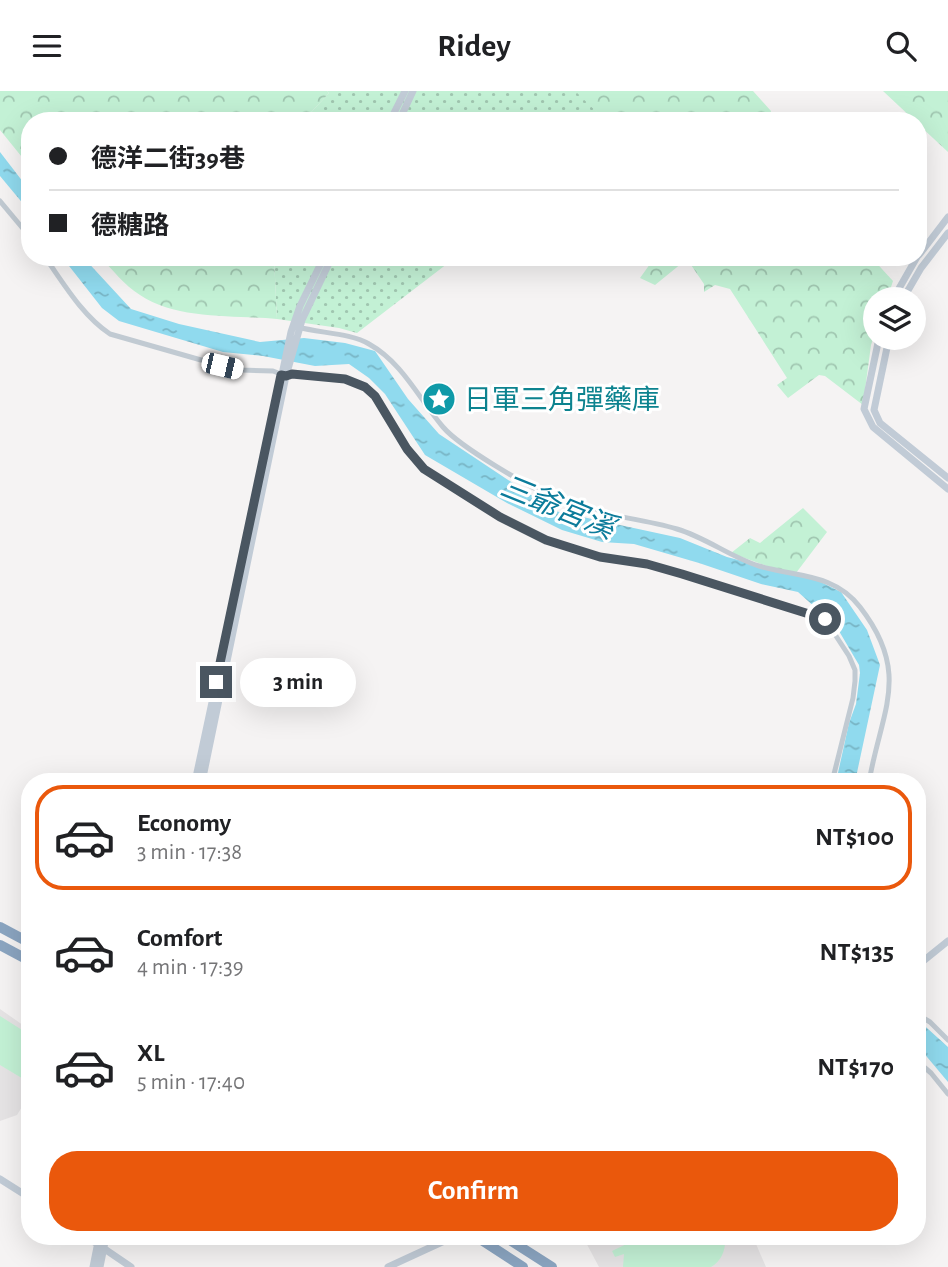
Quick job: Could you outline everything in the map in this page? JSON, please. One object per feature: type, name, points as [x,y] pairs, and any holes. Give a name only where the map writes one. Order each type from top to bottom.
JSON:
[{"type":"highway","points":[[0,927],[21,938]]},
{"type":"highway","points":[[0,945],[21,956]]},
{"type":"highway","points":[[489,1245],[523,1267]]},
{"type":"highway","points":[[518,1245],[552,1267]]},
{"type":"street","points":[[394,112],[405,91]]},
{"type":"street","points":[[403,112],[413,91]]},
{"type":"street","points":[[0,201],[21,226]]},
{"type":"street","points":[[927,244],[948,217]]},
{"type":"street","points":[[927,260],[948,233]]},
{"type":"street","points":[[51,266],[82,308],[97,325],[110,334],[240,370],[336,378],[353,381],[365,387],[375,396],[407,449],[424,469],[500,517],[546,540],[600,557],[647,564],[825,619],[844,646],[855,676],[853,698],[834,773]]},
{"type":"street","points":[[197,773],[300,306],[320,266]]},
{"type":"street","points":[[295,330],[327,266]]},
{"type":"street","points":[[900,287],[912,266]]},
{"type":"street","points":[[910,287],[923,266]]},
{"type":"street","points":[[295,330],[369,343],[402,372],[452,435],[495,464],[555,498],[584,510],[681,530],[746,562],[819,578],[842,589],[859,606],[880,639],[887,656],[890,675],[885,721],[870,773]]},
{"type":"street","points":[[876,350],[864,409],[873,427],[948,489]]},
{"type":"street","points":[[886,350],[874,410],[880,423],[948,478]]},
{"type":"street","points":[[204,773],[284,373]]},
{"type":"street","points":[[926,959],[948,941]]},
{"type":"street","points":[[926,1020],[948,1040]]},
{"type":"street","points":[[926,1069],[948,1094]]},
{"type":"street","points":[[0,1179],[21,1193]]},
{"type":"street","points":[[93,1267],[99,1245]]},
{"type":"street","points":[[100,1245],[100,1267]]},
{"type":"street","points":[[103,1245],[131,1267]]},
{"type":"street","points":[[388,1267],[403,1264],[438,1245]]},
{"type":"shaded area","points":[[0,1009],[21,1024],[21,1109],[17,1115],[0,1121]]},
{"type":"shaded area","points":[[587,1245],[756,1245],[766,1267],[599,1267]]},
{"type":"green space","points":[[0,91],[329,93],[311,112],[21,112],[21,156],[0,130]]},
{"type":"green space","points":[[327,91],[577,91],[597,112],[311,112],[329,93]]},
{"type":"green space","points":[[575,91],[753,91],[771,111],[771,112],[597,112]]},
{"type":"green space","points":[[883,91],[948,91],[948,152],[927,132],[927,112],[905,112]]},
{"type":"green space","points":[[109,266],[274,266],[277,319],[206,315],[171,309],[134,291]]},
{"type":"green space","points":[[274,266],[444,266],[357,333],[277,319]]},
{"type":"green space","points":[[649,266],[678,266],[655,285],[640,278]]},
{"type":"green space","points":[[692,266],[879,266],[893,281],[891,287],[863,287],[863,350],[870,350],[863,405],[825,376],[819,375],[788,398],[777,385],[787,378],[730,289],[715,285],[704,292],[704,284]]},
{"type":"green space","points":[[803,508],[827,532],[796,573],[778,570],[731,553],[750,538],[760,543]]},
{"type":"green space","points":[[0,1016],[21,1029],[21,1078],[0,1065]]},
{"type":"green space","points":[[624,1245],[725,1245],[721,1258],[711,1267],[623,1267],[624,1254],[615,1257],[612,1251]]},
{"type":"water","points":[[0,152],[21,179],[21,201],[0,176]]},
{"type":"water","points":[[69,266],[91,266],[131,309],[179,324],[260,342],[304,338],[345,343],[375,351],[408,399],[439,434],[555,511],[680,538],[727,557],[819,581],[841,592],[867,630],[880,665],[857,773],[838,773],[856,704],[859,665],[836,626],[798,592],[761,584],[634,544],[602,542],[562,530],[507,503],[425,455],[385,394],[349,364],[315,366],[223,352],[119,321],[102,308]]},
{"type":"water","points":[[926,1027],[948,1047],[948,1082],[926,1056]]},
{"type":"place","name":"日軍三角彈藥庫","points":[[439,399]]},
{"type":"route","points":[[216,682],[281,375],[345,379],[365,387],[375,396],[407,449],[424,469],[500,517],[546,540],[600,557],[647,564],[825,619]]},
{"type":"water label","name":"三爺宮溪","points":[[558,507]]}]
